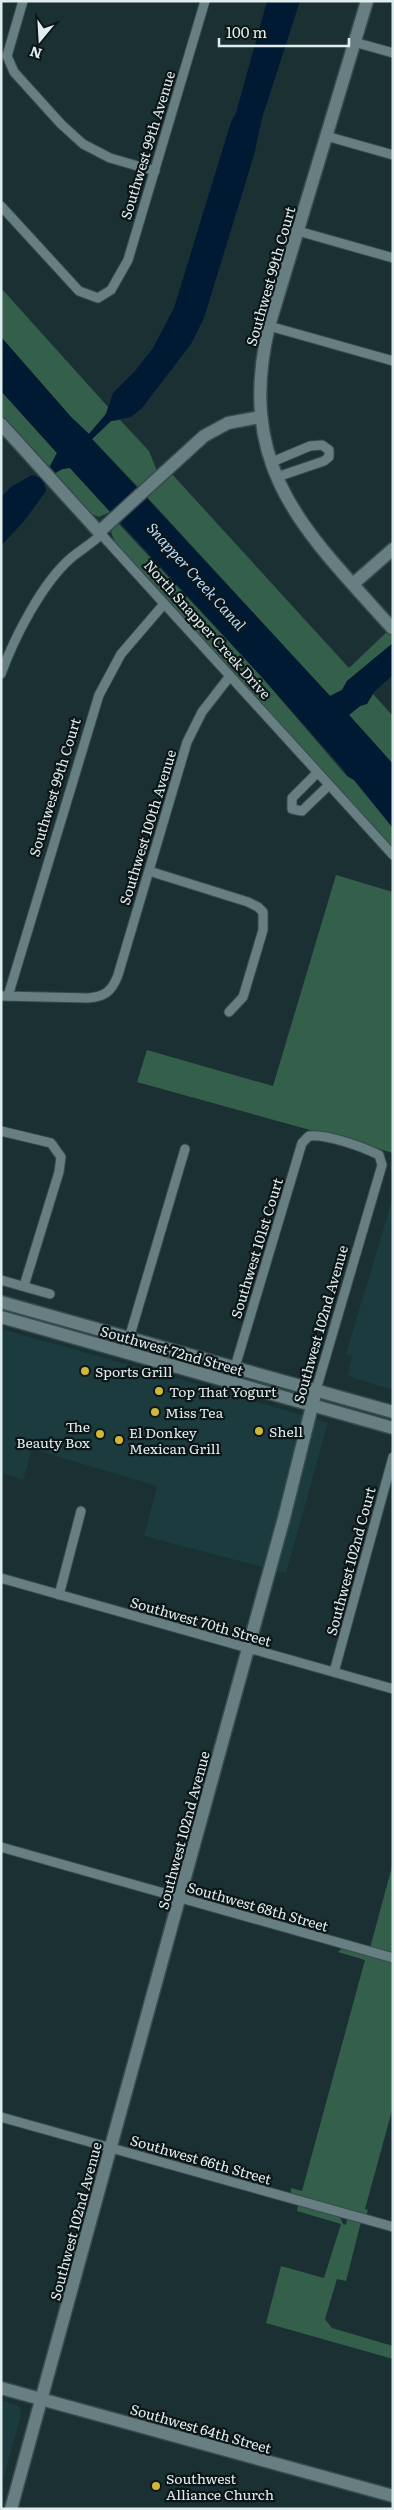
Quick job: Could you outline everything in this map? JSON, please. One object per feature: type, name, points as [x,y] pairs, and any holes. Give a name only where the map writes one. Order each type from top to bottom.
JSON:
[{"type":"street","points":[[23,1],[8,50],[10,66],[61,124],[83,144],[110,158],[155,171]]},
{"type":"street","name":"Southwest 99th Avenue","points":[[1,206],[79,291],[92,297],[107,294],[116,284],[128,260],[205,1]]},
{"type":"street","name":"Southwest 99th Court","points":[[367,1],[269,326],[262,362],[260,416],[272,462],[287,500],[305,528],[392,628]]},
{"type":"street","points":[[354,42],[393,52]]},
{"type":"street","points":[[326,136],[393,155]]},
{"type":"street","points":[[298,231],[393,258]]},
{"type":"street","points":[[269,326],[393,361]]},
{"type":"street","points":[[1,674],[16,638],[32,609],[71,559],[82,551],[145,489],[211,431],[228,423],[260,416]]},
{"type":"street","name":"North Snapper Creek Drive","points":[[1,424],[393,855]]},
{"type":"street","points":[[272,462],[315,445],[324,445],[329,450],[326,460],[277,477]]},
{"type":"street","points":[[353,584],[393,549]]},
{"type":"street","name":"Southwest 99th Court","points":[[5,996],[99,695],[121,654],[164,604]]},
{"type":"street","name":"Southwest 100th Avenue","points":[[5,996],[88,998],[107,994],[118,975],[187,742],[202,712],[230,676]]},
{"type":"street","points":[[317,773],[292,798],[292,809],[302,811],[329,785]]},
{"type":"street","points":[[149,872],[248,902],[261,909],[264,916],[263,930],[246,988],[243,997],[229,1012]]},
{"type":"street","points":[[1,1132],[44,1140],[55,1146],[61,1154],[61,1167],[24,1286]]},
{"type":"street","name":"Southwest 102nd Avenue","points":[[12,2509],[248,1649],[316,1390],[382,1160],[377,1154],[321,1136],[306,1137]]},
{"type":"street","name":"Southwest 101st Court","points":[[235,1367],[300,1150],[306,1137]]},
{"type":"street","points":[[125,1352],[185,1149]]},
{"type":"street","points":[[1,1280],[50,1294]]},
{"type":"street","name":"Southwest 72nd Street","points":[[1,1302],[393,1412]]},
{"type":"street","points":[[7,1319],[17,1306]]},
{"type":"street","name":"Southwest 72nd Street","points":[[7,1319],[393,1428]]},
{"type":"street","name":"Southwest 102nd Court","points":[[334,1672],[393,1457]]},
{"type":"street","points":[[59,1595],[81,1511]]},
{"type":"street","name":"Southwest 70th Street","points":[[1,1578],[393,1689]]},
{"type":"street","name":"Southwest 68th Street","points":[[1,1847],[393,1958]]},
{"type":"street","name":"Southwest 66th Street","points":[[1,2117],[393,2227]]},
{"type":"street","name":"Southwest 64th Street","points":[[1,2388],[393,2496]]},
{"type":"shaded area","points":[[393,1197],[393,1390],[348,1376],[352,1356],[346,1354]]},
{"type":"shaded area","points":[[1,1329],[328,1423],[286,1573],[144,1536],[157,1486],[32,1449],[23,1480],[1,1473]]},
{"type":"shaded area","points":[[1,2400],[17,2405],[20,2408],[21,2415],[1,2488]]},
{"type":"green space","points":[[1,288],[108,407],[106,414],[89,434],[71,417],[1,337]]},
{"type":"green space","points":[[1,391],[57,453],[50,467],[36,455],[1,417]]},
{"type":"green space","points":[[120,420],[149,451],[157,471],[138,487],[92,439],[111,421]]},
{"type":"green space","points":[[70,468],[110,512],[99,517],[91,514],[55,474],[62,469]]},
{"type":"green space","points":[[171,473],[349,668],[393,626],[393,643],[347,681],[342,690],[330,696],[147,497]]},
{"type":"green space","points":[[117,522],[260,675],[344,773],[354,780],[393,828],[393,848],[115,543],[111,532]]},
{"type":"green space","points":[[373,694],[393,716],[393,764],[349,715],[367,703]]},
{"type":"green space","points":[[336,875],[393,892],[393,1153],[137,1082],[147,1050],[273,1086]]},
{"type":"green space","points":[[393,1863],[393,1954],[370,1948]]},
{"type":"green space","points":[[342,1948],[393,1962],[393,2107],[365,2209],[368,2210],[366,2216],[291,2195],[291,2188],[302,2191],[365,1960],[338,1952]]},
{"type":"green space","points":[[298,2205],[340,2217],[343,2224],[346,2225],[347,2219],[361,2222],[346,2281],[337,2279],[325,2319],[332,2328],[393,2346],[393,2359],[266,2323],[281,2266],[324,2278],[341,2224],[297,2211]]},
{"type":"water","name":"Snapper Creek Canal","points":[[267,1],[300,1],[262,118],[254,155],[204,318],[191,344],[142,408],[131,417],[111,421],[92,439],[330,696],[342,690],[347,681],[393,643],[393,675],[374,692],[367,704],[360,706],[349,715],[393,764],[393,828],[354,780],[347,776],[343,769],[260,675],[70,468],[52,474],[44,482],[46,491],[24,521],[1,546],[1,497],[11,487],[32,475],[38,477],[50,466],[57,453],[1,391],[1,337],[71,417],[89,434],[106,414],[113,393],[135,371],[153,348],[174,308],[231,122],[236,113]]},
{"type":"place","name":"Sports Grill","points":[[85,1371]]},
{"type":"place","name":"Top That Yogurt","points":[[159,1391]]},
{"type":"place","name":"Miss Tea","points":[[155,1412]]},
{"type":"place","name":"Shell","points":[[259,1431]]},
{"type":"place","name":"The Beauty Box","points":[[100,1434]]},
{"type":"place","name":"El Donkey Mexican Grill","points":[[119,1440]]},
{"type":"place","name":"Southwest Alliance Church","points":[[156,2486]]}]
